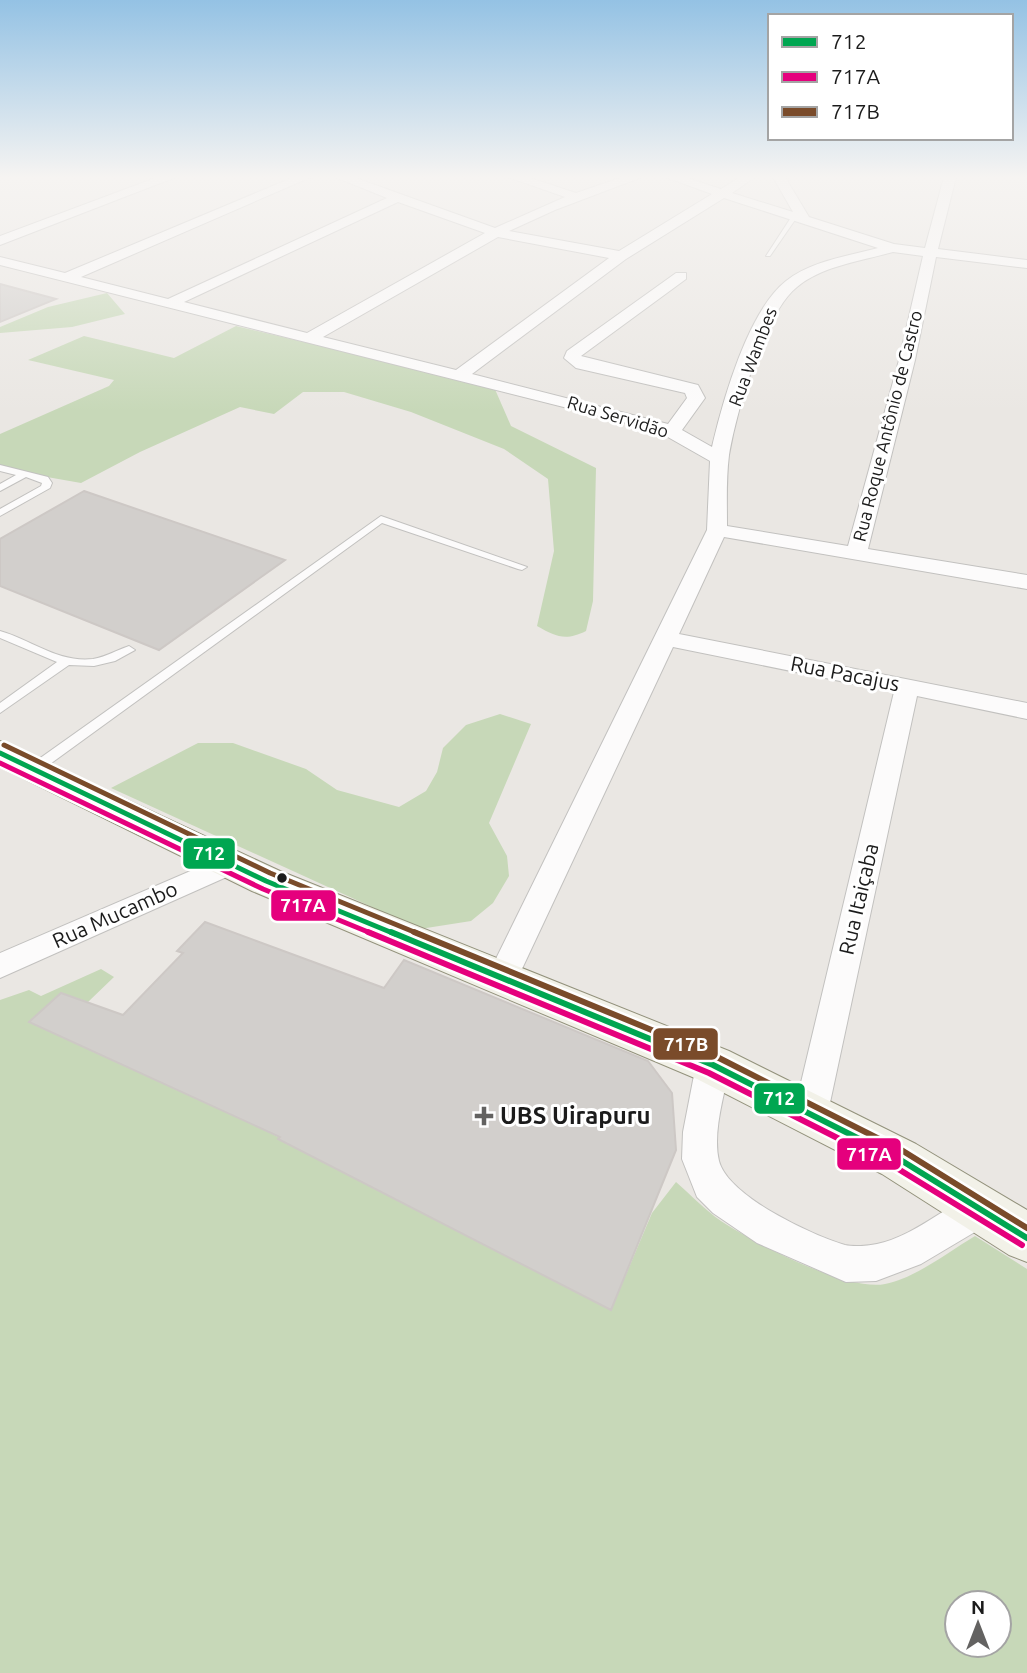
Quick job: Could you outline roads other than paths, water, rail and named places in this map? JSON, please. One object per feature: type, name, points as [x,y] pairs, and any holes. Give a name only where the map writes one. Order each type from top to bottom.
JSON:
[{"type":"street","points":[[68,276],[118,255]]},
{"type":"street","points":[[171,303],[274,255]]},
{"type":"street","points":[[312,337],[455,255]]},
{"type":"street","points":[[616,255],[621,256]]},
{"type":"street","name":"Rua Wambes","points":[[719,458],[723,435],[764,321],[777,296],[792,283],[813,272],[869,255]]},
{"type":"street","name":"Rua Roque Antônio de Castro","points":[[857,552],[907,360],[930,255]]},
{"type":"street","points":[[940,255],[1027,264]]},
{"type":"street","points":[[461,374],[621,256]]},
{"type":"street","name":"Rua Servidão","points":[[0,261],[645,422],[672,432],[719,458]]},
{"type":"street","points":[[672,432],[696,398],[697,393],[692,389],[582,364],[572,358],[573,354],[681,276]]},
{"type":"street","points":[[502,979],[716,530],[719,458]]},
{"type":"street","points":[[716,530],[1027,582]]},
{"type":"street","name":"Rua Pacajus","points":[[663,638],[1027,710]]},
{"type":"street","name":"Rua Itaiçaba","points":[[811,1112],[907,687]]},
{"type":"street","points":[[17,761],[230,864],[712,1065],[811,1112],[982,1208],[1027,1238]]},
{"type":"street","name":"Rua Mucambo","points":[[0,966],[230,864]]},
{"type":"street","points":[[712,1065],[701,1132],[700,1158],[710,1185],[726,1201],[769,1231],[846,1264],[876,1263],[908,1251],[982,1208]]},
{"type":"lane","points":[[0,468],[45,479],[46,488],[0,513]]},
{"type":"lane","points":[[0,488],[25,474]]},
{"type":"lane","points":[[17,761],[381,520],[522,567]]},
{"type":"lane","points":[[0,634],[64,663],[92,663],[114,658],[129,650]]},
{"type":"lane","points":[[0,709],[64,663]]},
{"type":"lane","points":[[0,692],[13,699]]},
{"type":"place","name":"UBS Uirapuru","points":[[484,1116]]}]
